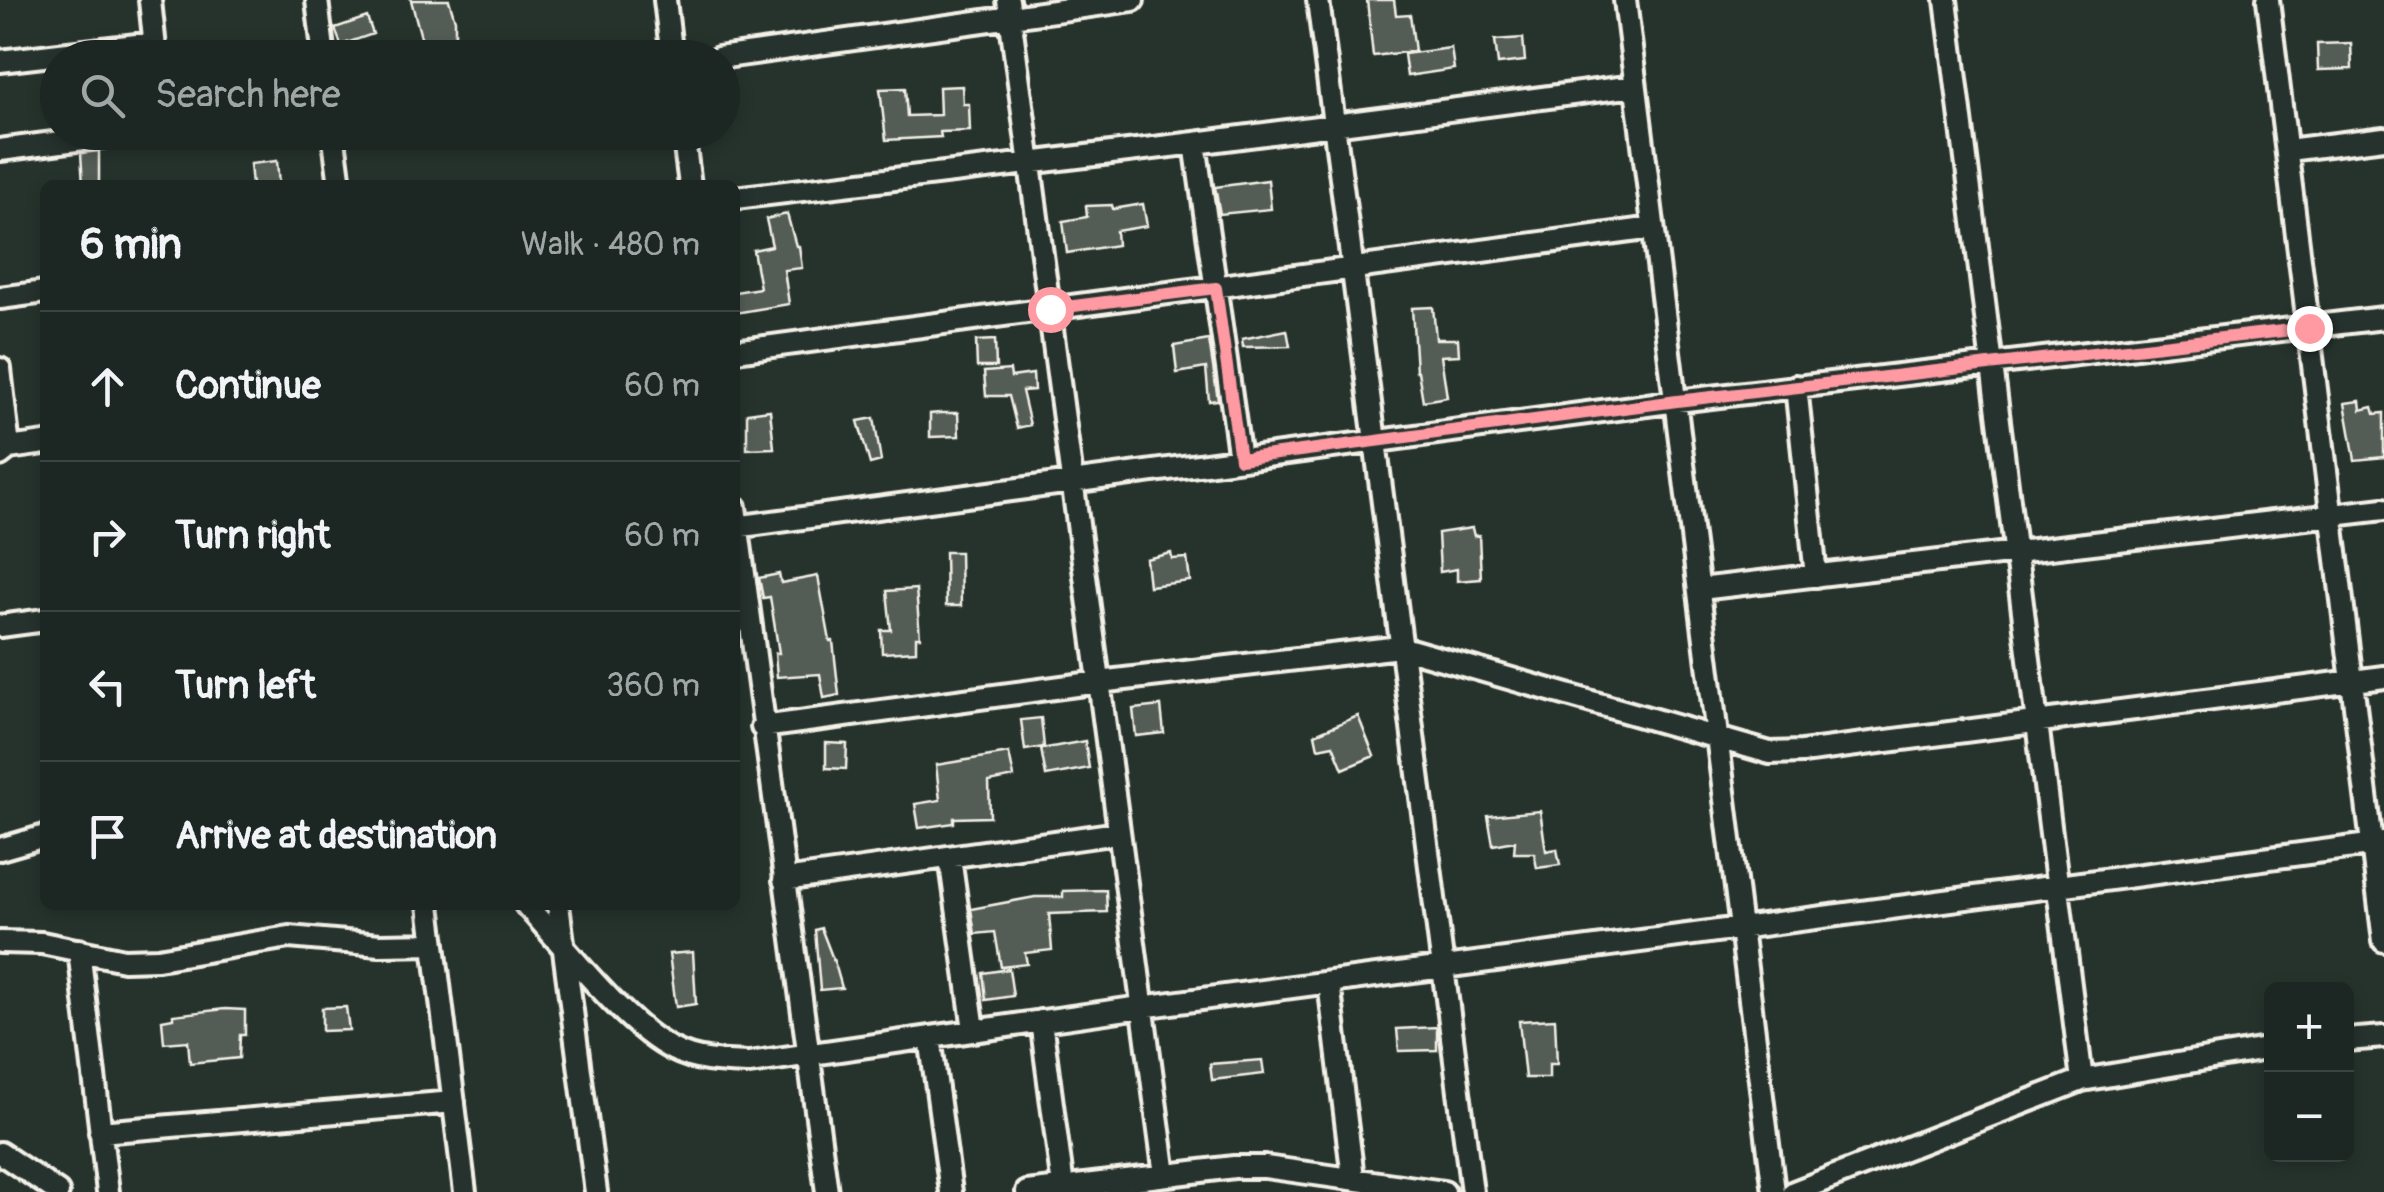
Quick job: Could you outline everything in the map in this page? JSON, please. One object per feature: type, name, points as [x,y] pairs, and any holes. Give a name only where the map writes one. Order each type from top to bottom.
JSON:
[{"type":"street","points":[[150,0],[154,40]]},
{"type":"street","points":[[318,0],[322,40]]},
{"type":"street","points":[[665,0],[670,40]]},
{"type":"street","points":[[740,54],[1009,8],[1133,0]]},
{"type":"street","points":[[1318,0],[1472,1192]]},
{"type":"street","points":[[1625,0],[1774,1192]]},
{"type":"street","points":[[1946,0],[2082,1080]]},
{"type":"street","points":[[2272,1],[2330,514],[2379,844],[2384,941]]},
{"type":"street","points":[[1009,8],[1165,1175]]},
{"type":"street","points":[[0,61],[40,58]]},
{"type":"street","points":[[740,197],[1634,86]]},
{"type":"street","points":[[2288,150],[2384,138]]},
{"type":"street","points":[[1195,143],[1240,459]]},
{"type":"street","points":[[0,150],[40,145]]},
{"type":"street","points":[[336,150],[339,180]]},
{"type":"street","points":[[685,150],[689,180]]},
{"type":"street","points":[[740,350],[1653,228]]},
{"type":"street","points":[[0,298],[40,293]]},
{"type":"street","points":[[740,520],[1072,482],[1796,386],[2384,318]]},
{"type":"street","points":[[0,368],[4,452],[40,444]]},
{"type":"street","points":[[1796,386],[1816,576]]},
{"type":"street","points":[[1700,589],[2384,508]]},
{"type":"street","points":[[740,552],[826,1192]]},
{"type":"street","points":[[0,626],[40,621]]},
{"type":"street","points":[[762,727],[1400,647],[1770,753],[2384,677]]},
{"type":"street","points":[[784,880],[1118,833]]},
{"type":"street","points":[[0,849],[40,837]]},
{"type":"street","points":[[531,910],[644,1032],[676,1052],[705,1060],[749,1063],[2379,844]]},
{"type":"street","points":[[950,857],[974,1030]]},
{"type":"street","points":[[430,910],[465,1192]]},
{"type":"street","points":[[559,910],[596,1192]]},
{"type":"street","points":[[0,942],[42,943],[124,960],[158,960],[288,937],[380,946],[434,944]]},
{"type":"street","points":[[79,950],[108,1192]]},
{"type":"street","points":[[1328,983],[1352,1178]]},
{"type":"street","points":[[1041,1021],[1063,1188]]},
{"type":"street","points":[[930,1036],[951,1192]]},
{"type":"street","points":[[2354,1039],[2384,1037]]},
{"type":"street","points":[[1794,1192],[2082,1080],[2264,1049]]},
{"type":"street","points":[[100,1132],[454,1102]]},
{"type":"street","points":[[0,1153],[58,1192]]},
{"type":"street","points":[[1027,1192],[1266,1166],[1444,1192]]},
{"type":"building","points":[[411,0],[449,0],[455,40],[422,40]]},
{"type":"building","points":[[1367,0],[1394,0],[1396,15],[1410,14],[1415,51],[1373,56]]},
{"type":"building","points":[[367,17],[373,34],[339,40],[335,28]]},
{"type":"building","points":[[1523,38],[1525,61],[1498,64],[1495,40]]},
{"type":"building","points":[[2351,43],[2352,69],[2318,70],[2317,44]]},
{"type":"building","points":[[1451,48],[1454,69],[1407,76],[1404,54]]},
{"type":"building","points":[[962,86],[963,104],[969,104],[970,131],[886,140],[880,89],[905,88],[907,116],[940,115],[939,87]]},
{"type":"building","points":[[99,151],[99,180],[83,180],[81,153]]},
{"type":"building","points":[[277,161],[279,180],[252,180],[250,164]]},
{"type":"building","points":[[1268,180],[1271,209],[1220,214],[1215,187]]},
{"type":"building","points":[[1143,204],[1147,226],[1116,231],[1117,245],[1067,253],[1063,221],[1087,217],[1086,206],[1112,205],[1113,209]]},
{"type":"building","points":[[787,214],[802,268],[784,270],[789,304],[740,312],[740,291],[760,288],[753,250],[772,246],[766,219]]},
{"type":"building","points":[[1433,307],[1436,339],[1458,339],[1459,355],[1441,356],[1447,397],[1423,401],[1416,371],[1412,308]]},
{"type":"building","points":[[1287,330],[1290,346],[1243,347],[1242,339]]},
{"type":"building","points":[[995,340],[996,367],[977,367],[976,341]]},
{"type":"building","points":[[1209,340],[1218,400],[1209,401],[1206,368],[1177,373],[1174,346]]},
{"type":"building","points":[[1010,370],[1011,377],[1033,374],[1034,390],[1022,391],[1030,425],[1017,428],[1009,396],[986,396],[984,372]]},
{"type":"building","points":[[2360,401],[2361,410],[2373,407],[2375,414],[2384,413],[2384,457],[2355,460],[2345,403]]},
{"type":"building","points":[[770,410],[774,448],[747,449],[747,413]]},
{"type":"building","points":[[958,413],[959,436],[930,437],[930,414]]},
{"type":"building","points":[[874,418],[881,461],[870,464],[858,421]]},
{"type":"building","points":[[1472,528],[1474,536],[1479,535],[1481,579],[1457,581],[1457,569],[1440,572],[1438,533]]},
{"type":"building","points":[[945,552],[960,552],[961,606],[946,606]]},
{"type":"building","points":[[1171,553],[1172,559],[1187,558],[1190,581],[1149,586],[1146,559]]},
{"type":"building","points":[[779,574],[781,583],[818,576],[833,641],[839,695],[824,698],[820,674],[777,677],[775,653],[779,653],[770,597],[763,598],[759,578]]},
{"type":"building","points":[[916,589],[920,637],[916,637],[916,651],[882,653],[881,630],[891,630],[887,591]]},
{"type":"building","points":[[1161,706],[1164,733],[1136,736],[1133,709]]},
{"type":"building","points":[[1358,716],[1374,756],[1343,769],[1333,745],[1318,748],[1315,734]]},
{"type":"building","points":[[1041,718],[1044,747],[1025,750],[1021,720]]},
{"type":"building","points":[[1085,741],[1089,768],[1046,776],[1041,749]]},
{"type":"building","points":[[826,743],[847,744],[846,769],[826,768]]},
{"type":"building","points":[[1009,753],[1014,777],[989,782],[990,817],[954,818],[954,823],[919,828],[915,804],[940,800],[936,765]]},
{"type":"building","points":[[1540,811],[1546,851],[1557,849],[1560,865],[1537,868],[1534,853],[1514,853],[1515,841],[1493,845],[1488,816]]},
{"type":"building","points":[[1106,890],[1107,912],[1049,914],[1052,950],[1025,953],[1027,964],[1001,967],[995,932],[975,934],[971,909],[1035,897],[1063,897],[1063,891]]},
{"type":"building","points":[[821,928],[842,988],[820,990],[815,930]]},
{"type":"building","points":[[693,952],[696,1004],[676,1007],[669,954]]},
{"type":"building","points":[[1009,969],[1013,996],[986,1000],[983,973]]},
{"type":"building","points":[[346,1007],[349,1030],[322,1031],[322,1008]]},
{"type":"building","points":[[245,1010],[245,1035],[240,1035],[239,1058],[190,1063],[188,1041],[164,1043],[162,1020],[173,1015]]},
{"type":"building","points":[[1555,1019],[1557,1064],[1549,1064],[1549,1078],[1525,1078],[1519,1021]]},
{"type":"building","points":[[1437,1027],[1437,1050],[1399,1051],[1397,1029]]},
{"type":"building","points":[[1262,1060],[1264,1074],[1212,1080],[1210,1064]]},
{"type":"route","points":[[1050,309],[1216,288],[1240,459],[1994,362],[2309,328]]}]
